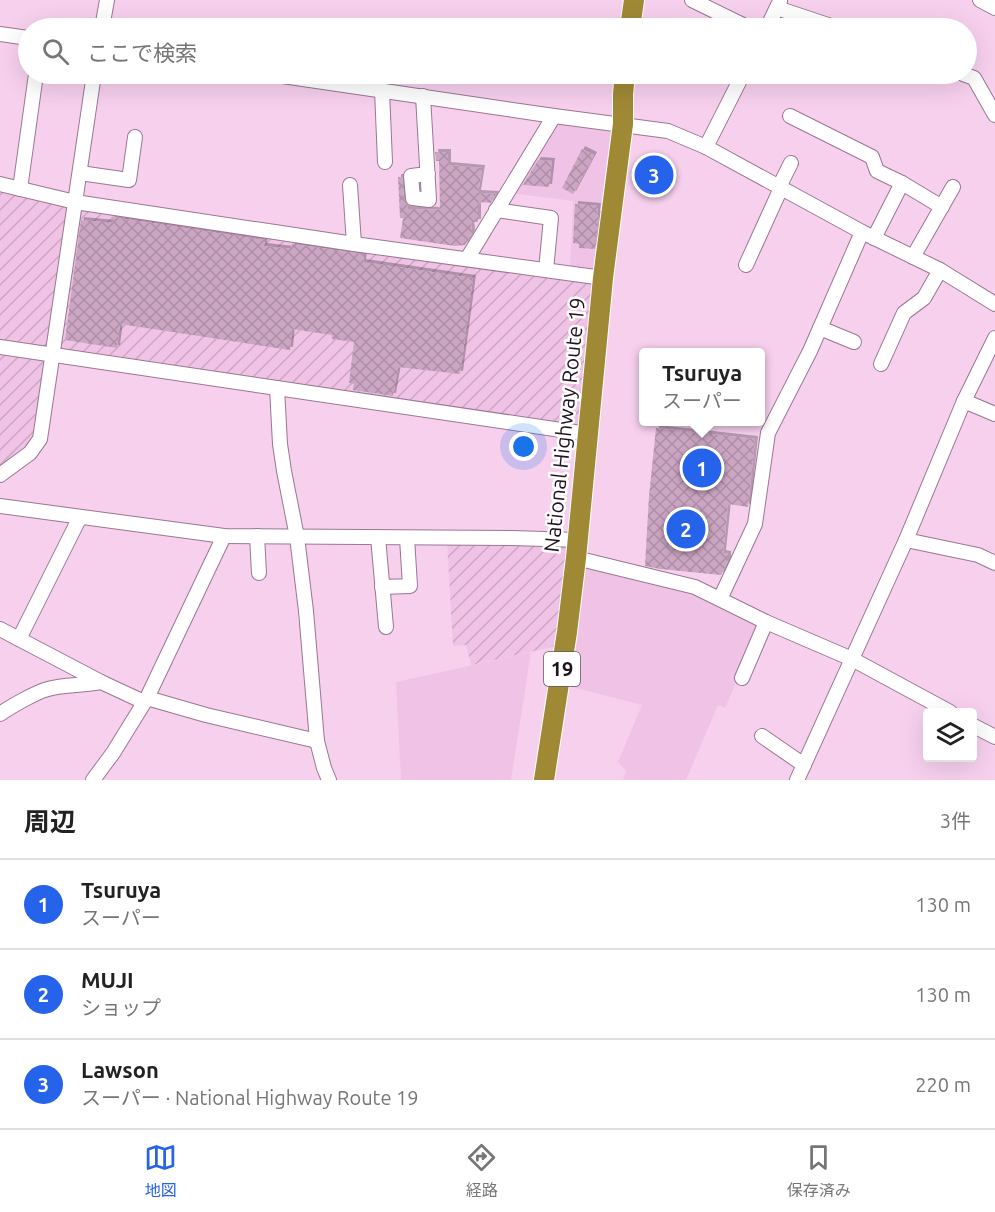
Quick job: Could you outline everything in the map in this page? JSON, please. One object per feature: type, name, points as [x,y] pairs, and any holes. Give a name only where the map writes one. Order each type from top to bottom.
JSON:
[{"type":"highway","points":[[631,18],[634,0]]},
{"type":"highway","name":"National Highway Route 19","points":[[544,780],[567,632],[577,549],[603,278],[623,124],[624,84]]},
{"type":"street","points":[[104,18],[107,0]]},
{"type":"street","points":[[692,0],[728,18]]},
{"type":"street","points":[[980,0],[995,8]]},
{"type":"street","points":[[771,18],[779,4],[813,18]]},
{"type":"street","points":[[0,34],[18,37]]},
{"type":"street","points":[[977,83],[995,115]]},
{"type":"street","points":[[20,189],[35,84]]},
{"type":"street","points":[[0,475],[30,453],[40,439],[93,84]]},
{"type":"street","points":[[350,84],[554,116],[668,131],[705,147],[868,235],[940,270],[995,304]]},
{"type":"street","points":[[380,84],[385,162]]},
{"type":"street","points":[[705,147],[738,84]]},
{"type":"street","points":[[423,96],[428,174]]},
{"type":"street","points":[[796,115],[872,157],[877,171],[942,207]]},
{"type":"street","points":[[467,259],[554,116]]},
{"type":"street","points":[[80,173],[129,180],[135,137]]},
{"type":"street","points":[[746,265],[792,163]]},
{"type":"street","points":[[720,599],[755,524],[768,433],[819,347],[820,328],[868,235],[902,183]]},
{"type":"street","points":[[0,184],[75,202],[354,244],[603,278]]},
{"type":"street","points":[[350,185],[354,244]]},
{"type":"street","points":[[913,257],[953,188]]},
{"type":"street","points":[[496,210],[551,218],[546,270]]},
{"type":"street","points":[[886,359],[904,313],[924,298],[940,270]]},
{"type":"street","points":[[820,328],[854,342]]},
{"type":"street","points":[[797,780],[906,540],[964,401],[995,338]]},
{"type":"street","points":[[0,347],[588,434]]},
{"type":"street","points":[[277,388],[280,444],[297,537],[306,611],[317,741],[329,780]]},
{"type":"street","points":[[964,401],[995,414]]},
{"type":"street","points":[[0,506],[224,536],[406,538],[577,549],[695,587],[766,622],[852,659],[943,708]]},
{"type":"street","points":[[19,639],[80,517]]},
{"type":"street","points":[[94,780],[145,700],[224,536]]},
{"type":"street","points":[[257,536],[259,573]]},
{"type":"street","points":[[378,537],[386,627]]},
{"type":"street","points":[[382,587],[410,586],[406,538]]},
{"type":"street","points":[[906,540],[978,555],[995,563]]},
{"type":"street","points":[[742,678],[766,622]]},
{"type":"street","points":[[0,629],[101,682],[145,700],[317,741]]},
{"type":"street","points":[[0,714],[46,689],[101,682]]},
{"type":"street","points":[[977,728],[995,738]]},
{"type":"street","points":[[762,736],[804,765]]},
{"type":"shaded area","points":[[552,122],[612,127],[597,272],[570,270],[573,201],[510,193]]},
{"type":"shaded area","points":[[0,189],[71,205],[48,348],[0,341]]},
{"type":"shaded area","points":[[79,206],[594,282],[581,423],[577,426],[63,351],[59,346]]},
{"type":"shaded area","points":[[0,352],[47,359],[37,435],[26,450],[0,468]]},
{"type":"shaded area","points":[[447,542],[567,545],[570,548],[557,646],[471,665],[466,645],[453,646]]},
{"type":"shaded area","points":[[584,567],[688,589],[761,625],[725,708],[718,705],[686,780],[623,780],[626,771],[618,762],[642,705],[568,686]]},
{"type":"shaded area","points":[[531,652],[511,780],[401,780],[396,682]]},
{"type":"building","points":[[582,149],[594,155],[573,194],[562,188]]},
{"type":"building","points":[[435,152],[448,152],[448,165],[482,168],[478,193],[496,194],[491,203],[478,202],[478,222],[471,222],[472,233],[465,245],[455,246],[400,238],[403,218],[400,218],[398,177],[402,177],[404,199],[408,209],[440,210],[439,161],[436,161]]},
{"type":"building","points":[[538,160],[552,161],[549,187],[523,185]]},
{"type":"building","points":[[645,161],[661,163],[659,184],[645,182],[643,179]]},
{"type":"building","points":[[575,204],[598,206],[595,249],[579,248],[579,244],[573,243]]},
{"type":"building","points":[[112,217],[265,240],[264,246],[291,249],[292,244],[364,254],[363,262],[473,278],[460,374],[398,367],[393,396],[353,390],[354,384],[349,383],[354,342],[332,339],[332,335],[292,329],[290,350],[120,324],[117,348],[65,340],[81,220],[112,223]]},
{"type":"building","points":[[656,428],[755,439],[748,507],[728,504],[723,553],[728,554],[728,561],[721,575],[645,566]]},
{"type":"place","name":"Lawson","points":[[654,175]]},
{"type":"place","name":"Tsuruya","points":[[702,468]]},
{"type":"place","name":"MUJI","points":[[686,529]]}]
